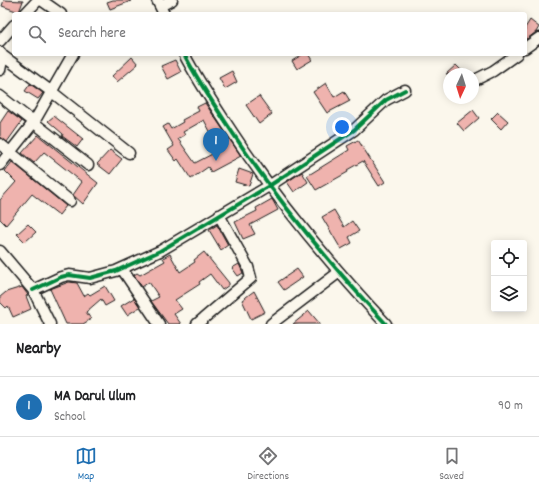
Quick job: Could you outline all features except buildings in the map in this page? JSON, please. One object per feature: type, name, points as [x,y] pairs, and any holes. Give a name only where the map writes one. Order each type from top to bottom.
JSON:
[{"type":"street","points":[[27,12],[39,0],[58,12]]},
{"type":"street","points":[[160,7],[172,0]]},
{"type":"street","points":[[0,41],[12,28]]},
{"type":"street","points":[[527,47],[539,38]]},
{"type":"street","points":[[1,54],[129,153]]},
{"type":"street","points":[[0,70],[1,54]]},
{"type":"street","points":[[0,166],[34,122],[73,56]]},
{"type":"street","points":[[185,56],[197,80],[269,186],[338,273],[386,324]]},
{"type":"street","points":[[479,78],[493,71],[514,56]]},
{"type":"street","points":[[33,290],[61,277],[69,276],[90,278],[122,269],[160,250],[269,186],[354,130],[386,100],[405,90]]},
{"type":"street","points":[[0,96],[88,165]]},
{"type":"street","points":[[0,144],[70,201]]},
{"type":"street","points":[[197,324],[251,278],[248,267],[219,216]]},
{"type":"street","points":[[0,252],[33,290],[50,324]]},
{"type":"street","points":[[122,269],[159,324]]},
{"type":"street","points":[[272,324],[338,273]]},
{"type":"cycle path","points":[[185,56],[213,103],[267,182],[325,255],[386,324]]},
{"type":"cycle path","points":[[33,290],[61,277],[69,275],[90,278],[116,271],[160,251],[269,186],[354,130],[386,100],[405,90]]},
{"type":"place","name":"MA Darul Ulum","points":[[216,161]]}]
